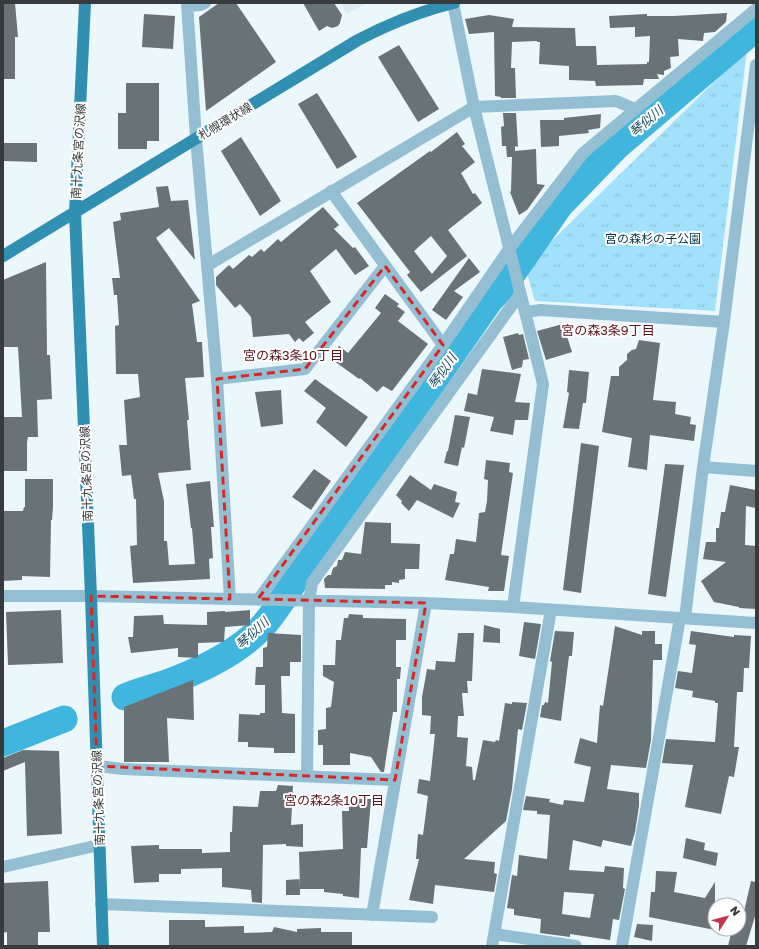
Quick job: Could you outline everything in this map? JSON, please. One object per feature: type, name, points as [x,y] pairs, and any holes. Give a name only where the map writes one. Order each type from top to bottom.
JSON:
[{"type":"main road","name":"南十九条宮の沢線","points":[[85,3],[75,213],[91,596],[103,946]]},
{"type":"main road","name":"札幌環状線","points":[[3,256],[358,40],[402,19],[427,10],[454,3]]},
{"type":"street","points":[[205,3],[201,5],[187,4],[196,138],[217,379],[230,598]]},
{"type":"street","points":[[454,3],[474,107],[543,384],[513,607]]},
{"type":"street","points":[[258,600],[443,345],[511,255],[583,153],[756,9]]},
{"type":"street","points":[[622,946],[682,618],[724,322],[756,65]]},
{"type":"street","points":[[208,265],[474,107],[616,102],[635,109]]},
{"type":"street","points":[[331,191],[443,345]]},
{"type":"street","points":[[217,379],[305,369],[385,266]]},
{"type":"street","points":[[307,776],[309,600],[312,583],[519,288]]},
{"type":"street","points":[[525,312],[541,310],[724,322]]},
{"type":"street","points":[[703,467],[756,471]]},
{"type":"street","points":[[3,596],[230,598],[258,600],[426,603],[513,607],[756,623]]},
{"type":"street","points":[[372,915],[426,603]]},
{"type":"street","points":[[551,610],[493,940],[576,946]]},
{"type":"street","points":[[97,766],[123,769],[395,780]]},
{"type":"street","points":[[3,867],[100,845]]},
{"type":"street","points":[[102,904],[432,917]]},
{"type":"highlighted area","points":[[385,266],[443,345],[258,599],[426,603],[395,780],[97,766],[91,596],[230,599],[217,379],[305,369]]},
{"type":"shaded area","points":[[340,3],[367,3],[347,14]]},
{"type":"green space","name":"宮の森杉の子公園","points":[[747,50],[715,311],[535,301],[525,267]]},
{"type":"building","points":[[3,3],[15,3],[18,37],[15,37],[15,79],[3,79]]},
{"type":"building","points":[[219,3],[236,3],[276,62],[206,111],[199,17]]},
{"type":"building","points":[[303,3],[334,3],[342,15],[340,23],[338,26],[332,28],[327,26],[319,31]]},
{"type":"building","points":[[727,13],[726,22],[715,32],[704,33],[703,41],[678,39],[679,56],[670,57],[671,68],[664,71],[664,75],[657,74],[659,79],[644,79],[643,85],[596,86],[595,81],[569,80],[569,66],[539,64],[540,42],[512,42],[511,68],[515,68],[516,98],[501,98],[495,96],[494,32],[469,34],[465,19],[489,15],[514,19],[512,27],[575,28],[576,46],[596,46],[597,65],[647,64],[647,62],[649,62],[650,36],[635,37],[635,27],[610,28],[609,16],[647,14],[647,16],[673,16]]},
{"type":"building","points":[[144,14],[175,16],[173,49],[142,47]]},
{"type":"building","points":[[399,45],[439,109],[418,122],[378,57]]},
{"type":"building","points":[[126,83],[159,83],[159,141],[147,141],[147,149],[118,149],[118,113],[126,113]]},
{"type":"building","points":[[317,93],[357,157],[337,169],[298,104]]},
{"type":"building","points":[[503,113],[516,113],[518,147],[515,146],[515,151],[536,149],[537,184],[545,185],[527,210],[519,215],[510,192],[512,157],[507,157],[506,146],[502,146],[501,127],[504,126]]},
{"type":"building","points":[[601,114],[600,128],[588,130],[589,133],[559,136],[559,146],[541,147],[540,120],[564,120],[564,118]]},
{"type":"building","points":[[457,132],[465,144],[462,146],[475,162],[461,173],[473,194],[475,193],[482,203],[448,230],[467,256],[421,292],[407,275],[410,272],[357,203],[430,151],[431,152]],"holes":[[[431,236],[447,256],[432,274],[414,251]]]},
{"type":"building","points":[[241,137],[281,201],[260,216],[221,151]]},
{"type":"building","points":[[3,143],[37,143],[37,162],[3,161]]},
{"type":"building","points":[[168,186],[171,201],[188,200],[195,260],[169,228],[156,238],[200,301],[192,304],[197,342],[202,342],[204,377],[185,378],[189,420],[187,420],[191,470],[158,473],[164,501],[164,541],[167,541],[169,565],[195,564],[186,484],[210,481],[214,527],[211,527],[213,558],[209,559],[210,579],[133,583],[130,546],[137,545],[136,499],[134,499],[131,475],[122,476],[119,445],[127,445],[124,400],[140,397],[138,374],[116,374],[115,326],[119,325],[117,295],[114,295],[112,278],[120,278],[113,222],[121,220],[120,213],[159,207],[156,187]]},
{"type":"building","points":[[323,207],[339,225],[334,229],[353,248],[355,247],[369,266],[355,275],[336,249],[310,271],[331,302],[305,322],[314,333],[303,342],[299,338],[295,342],[289,334],[253,337],[251,317],[240,304],[235,308],[216,285],[216,277],[229,265],[233,269],[249,255],[252,257],[261,249],[264,252],[278,239],[281,242]]},
{"type":"building","points":[[469,258],[480,272],[454,291],[463,297],[446,320],[432,310]]},
{"type":"building","points":[[46,262],[47,355],[50,355],[52,399],[37,400],[38,437],[28,437],[27,471],[3,471],[3,417],[22,417],[18,347],[3,347],[3,280]]},
{"type":"building","points":[[385,294],[399,304],[397,306],[405,312],[398,321],[428,344],[392,391],[383,386],[377,392],[360,378],[359,379],[330,358],[339,346],[348,353],[381,313],[375,308]]},
{"type":"building","points":[[563,324],[572,352],[546,360],[537,331]]},
{"type":"building","points":[[518,333],[519,335],[523,334],[529,359],[523,360],[522,367],[512,370],[503,337]]},
{"type":"building","points":[[639,340],[660,343],[653,400],[676,402],[675,414],[691,417],[690,424],[696,425],[694,441],[650,435],[647,470],[628,467],[632,438],[602,432],[611,376],[619,376],[619,367],[627,360],[627,354],[636,349]]},
{"type":"building","points":[[482,369],[521,374],[515,402],[530,403],[528,420],[515,420],[513,435],[490,431],[494,417],[464,411],[468,393],[477,395]]},
{"type":"building","points":[[569,370],[589,372],[586,403],[583,403],[579,429],[563,428],[569,393],[567,392]]},
{"type":"building","points":[[315,379],[368,417],[346,447],[316,422],[326,408],[304,391]]},
{"type":"building","points":[[281,390],[283,424],[261,427],[255,392]]},
{"type":"building","points":[[455,415],[470,417],[464,448],[462,447],[458,466],[444,463],[448,451]]},
{"type":"building","points":[[581,443],[599,446],[581,593],[563,590]]},
{"type":"building","points":[[486,460],[510,463],[509,472],[513,473],[501,555],[509,556],[504,591],[488,591],[489,587],[445,580],[450,554],[454,554],[456,539],[476,542],[479,513],[485,512],[487,501],[488,480],[484,479]]},
{"type":"building","points":[[665,464],[684,465],[666,597],[648,594]]},
{"type":"building","points":[[314,469],[331,481],[311,510],[292,497]]},
{"type":"building","points":[[410,475],[431,490],[434,484],[457,492],[455,502],[460,503],[453,518],[417,500],[409,511],[401,503],[402,501],[396,495]]},
{"type":"building","points":[[25,479],[53,479],[50,577],[22,576],[22,580],[3,581],[3,511],[23,511],[25,507]]},
{"type":"building","points":[[730,485],[756,490],[756,508],[746,506],[745,545],[756,546],[756,609],[739,608],[714,602],[701,581],[726,562],[703,559],[706,542],[716,542],[716,528],[719,528],[721,512],[725,512]]},
{"type":"building","points":[[365,522],[391,523],[391,543],[420,544],[419,569],[405,569],[405,579],[399,580],[399,583],[392,582],[392,585],[385,585],[385,589],[325,588],[324,579],[328,575],[331,575],[333,568],[337,566],[338,560],[342,560],[345,552],[361,554]]},
{"type":"building","points":[[61,610],[63,663],[8,665],[6,612]]},
{"type":"building","points":[[250,610],[250,625],[225,627],[224,642],[198,643],[198,658],[178,657],[178,648],[131,653],[128,637],[133,637],[134,616],[163,615],[164,624],[207,625],[207,612]]},
{"type":"building","points":[[349,614],[363,615],[363,618],[406,619],[406,640],[396,640],[396,667],[401,667],[400,679],[397,679],[397,712],[393,712],[384,772],[381,772],[371,757],[350,753],[350,765],[323,765],[323,745],[318,745],[318,730],[326,729],[326,708],[331,707],[334,682],[323,676],[323,665],[335,665],[336,640],[341,640],[344,618],[348,618]]},
{"type":"building","points":[[524,622],[541,624],[535,659],[519,656]]},
{"type":"building","points":[[484,625],[500,629],[500,643],[483,642]]},
{"type":"building","points":[[615,626],[642,635],[642,631],[655,631],[655,644],[662,644],[662,660],[653,660],[651,740],[646,768],[611,765],[607,789],[639,793],[639,806],[631,846],[603,840],[601,847],[573,840],[569,870],[604,872],[605,866],[624,868],[623,888],[625,889],[619,920],[613,919],[610,940],[570,934],[570,937],[540,933],[541,919],[514,915],[514,909],[507,908],[512,875],[517,876],[519,855],[547,859],[550,815],[537,814],[537,811],[523,810],[526,796],[550,799],[549,802],[563,805],[564,800],[584,802],[591,767],[574,763],[580,738],[597,743],[600,705],[603,706]],"holes":[[[564,892],[594,894],[590,918],[562,914]]]},
{"type":"building","points":[[555,631],[574,632],[572,656],[569,656],[561,721],[540,717],[542,705],[544,705],[545,702],[548,703],[552,662],[550,661]]},
{"type":"building","points":[[691,631],[734,637],[734,635],[751,636],[749,668],[744,668],[743,692],[737,692],[734,747],[739,747],[734,777],[729,776],[721,814],[685,807],[693,765],[662,763],[666,739],[715,742],[718,703],[715,703],[715,701],[692,697],[693,691],[675,688],[678,671],[692,673],[696,645],[689,644]]},
{"type":"building","points":[[268,633],[301,635],[301,662],[290,662],[290,676],[281,676],[282,713],[295,714],[295,753],[274,753],[274,748],[248,747],[248,742],[238,742],[239,714],[260,715],[260,713],[265,713],[265,685],[255,685],[256,667],[263,667],[263,648],[267,647]]},
{"type":"building","points":[[458,633],[474,633],[472,681],[467,681],[468,693],[462,693],[464,716],[458,716],[457,737],[468,738],[466,766],[472,767],[473,780],[475,780],[483,740],[495,742],[496,740],[499,741],[505,703],[527,703],[522,730],[518,729],[512,789],[506,821],[464,859],[495,862],[494,873],[497,874],[494,892],[435,885],[433,904],[409,900],[419,859],[416,859],[418,834],[423,835],[428,796],[417,793],[419,779],[430,781],[435,734],[430,734],[431,716],[422,715],[422,697],[427,669],[435,670],[436,661],[455,662]]},
{"type":"building","points":[[193,680],[194,720],[167,718],[169,762],[124,762],[124,707]]},
{"type":"building","points":[[23,750],[59,751],[62,834],[27,836],[25,762],[3,771],[3,758]]},
{"type":"building","points":[[278,785],[293,786],[291,825],[303,824],[303,847],[286,846],[286,844],[263,845],[262,903],[252,902],[251,890],[222,887],[222,868],[181,869],[181,874],[159,874],[159,882],[134,883],[131,846],[159,845],[159,849],[202,849],[202,853],[230,852],[230,832],[232,832],[233,806],[258,807],[260,791],[276,791]]},
{"type":"building","points":[[357,799],[371,799],[367,848],[361,848],[359,898],[343,896],[343,894],[324,892],[324,889],[300,889],[299,852],[343,849],[342,811],[349,811],[349,802],[356,803]]},
{"type":"building","points":[[686,838],[705,843],[704,850],[718,853],[716,866],[683,858]]},
{"type":"building","points":[[656,871],[677,872],[674,892],[705,898],[715,882],[715,897],[707,897],[707,928],[649,917],[651,892],[655,892]]},
{"type":"building","points":[[300,879],[300,895],[286,895],[286,880]]},
{"type":"building","points":[[48,881],[50,932],[38,932],[38,946],[7,946],[7,932],[3,933],[3,883]]},
{"type":"building","points":[[751,881],[756,882],[756,913],[746,946],[728,946],[730,937],[747,937],[747,898]]},
{"type":"building","points":[[169,920],[205,920],[205,927],[244,926],[244,933],[272,932],[274,927],[297,932],[297,929],[321,928],[321,932],[352,932],[352,946],[169,946]]},
{"type":"building","points":[[637,924],[653,925],[652,941],[634,937]]},
{"type":"waterway","name":"琴似川","points":[[125,697],[171,681],[211,664],[243,644],[267,622],[490,300],[503,287],[560,205],[616,147],[756,28]]},
{"type":"waterway","name":"琴似川","points":[[3,743],[64,719]]},
{"type":"district","name":"宮の森3条9丁目","points":[[608,330]]},
{"type":"district","name":"宮の森3条10丁目","points":[[293,355]]},
{"type":"district","name":"宮の森2条10丁目","points":[[334,800]]}]
